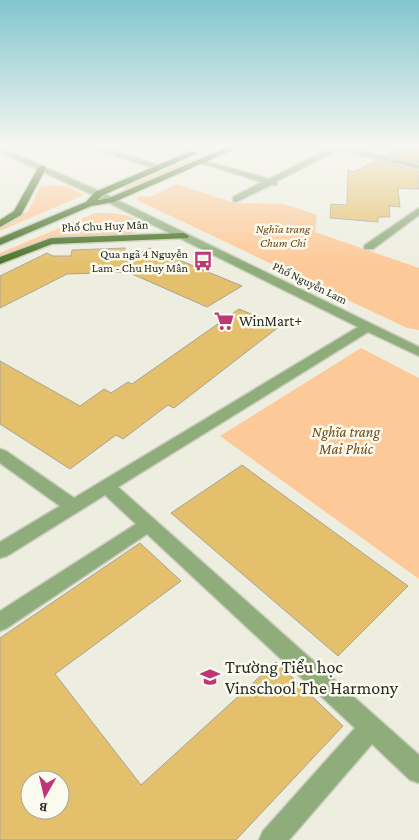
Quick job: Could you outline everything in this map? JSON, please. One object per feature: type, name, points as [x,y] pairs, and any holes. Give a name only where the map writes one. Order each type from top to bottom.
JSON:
[{"type":"main road","points":[[0,224],[18,213],[32,186]]},
{"type":"main road","name":"Phố Chu Huy Mân","points":[[89,204],[98,194],[116,186]]},
{"type":"main road","name":"Phố Chu Huy Mân","points":[[0,242],[89,204],[111,200],[144,186]]},
{"type":"main road","name":"Phố Chu Huy Mân","points":[[0,261],[51,241],[184,236]]},
{"type":"street","name":"Phố Nguyễn Lam","points":[[81,186],[419,352]]},
{"type":"street","points":[[236,199],[262,186]]},
{"type":"street","points":[[369,248],[418,214]]},
{"type":"street","points":[[0,550],[367,326]]},
{"type":"street","points":[[0,455],[73,506]]},
{"type":"street","points":[[106,486],[419,771]]},
{"type":"street","points":[[0,622],[148,524]]},
{"type":"street","points":[[272,840],[372,727]]},
{"type":"green space","points":[[67,186],[84,195],[0,231],[0,227],[28,211],[40,187]]},
{"type":"green space","name":"Nghĩa trang Chum Chi","points":[[172,186],[184,186],[235,203],[284,204],[317,215],[315,232],[419,268],[419,330],[407,328],[137,200],[139,196],[150,197]]},
{"type":"green space","points":[[95,213],[114,213],[128,216],[134,218],[142,227],[139,231],[130,234],[49,238],[0,258],[0,253]]},
{"type":"green space","name":"Nghĩa trang Mai Phúc","points":[[361,348],[419,378],[419,579],[220,436]]},
{"type":"building","points":[[348,186],[419,186],[419,189],[398,188],[400,207],[389,206],[390,217],[378,217],[378,222],[330,218],[331,204],[347,205]]},
{"type":"building","points":[[125,248],[124,261],[150,248],[242,286],[207,307],[123,270],[123,272],[67,274],[0,308],[0,276],[47,253],[53,256],[71,256],[72,250]]},
{"type":"building","points":[[239,309],[280,326],[174,408],[168,405],[123,439],[116,435],[70,469],[0,424],[0,361],[80,406],[104,389],[111,393],[128,382],[132,384]]},
{"type":"building","points":[[242,465],[408,586],[338,656],[171,513]]},
{"type":"building","points":[[140,543],[181,581],[55,674],[141,785],[276,662],[343,726],[236,840],[0,840],[0,638]]},
{"type":"place","name":"Qua ngã 4 Nguyễn Lam - Chu Huy Mân","points":[[203,261]]},
{"type":"place","name":"WinMart+","points":[[224,321]]},
{"type":"place","name":"Trường Tiểu học Vinschool The Harmony","points":[[210,677]]}]
